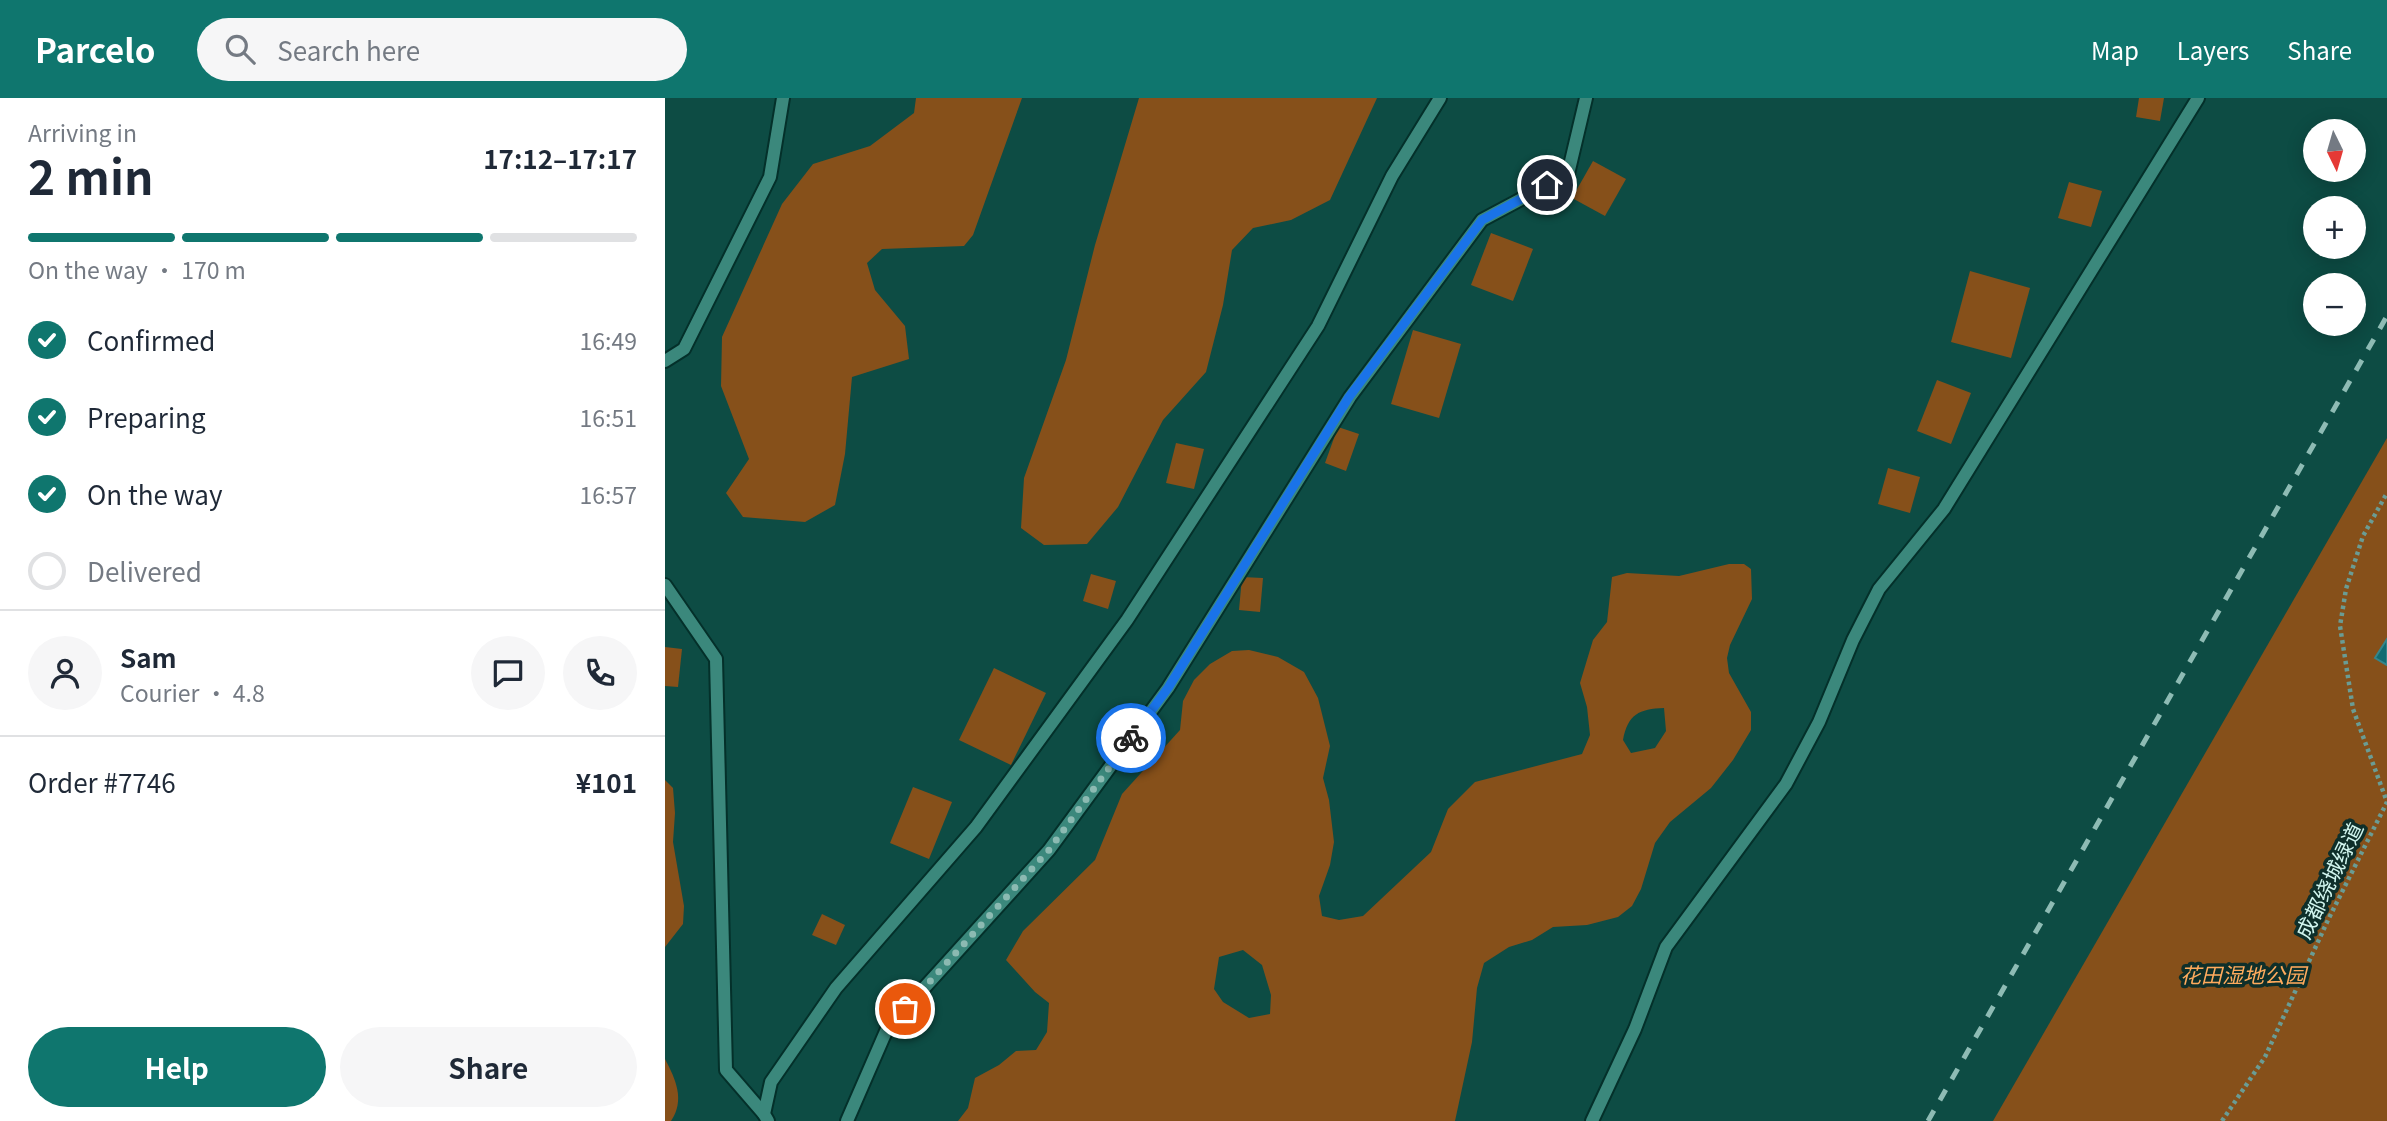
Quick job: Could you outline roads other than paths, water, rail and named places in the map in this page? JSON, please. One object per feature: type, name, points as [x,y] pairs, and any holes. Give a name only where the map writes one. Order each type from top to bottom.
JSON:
[{"type":"lane","points":[[665,361],[684,349],[770,177],[783,98]]},
{"type":"lane","points":[[766,1118],[771,1082],[836,988],[976,827],[1127,620],[1318,326],[1392,176],[1440,98]]},
{"type":"lane","points":[[847,1121],[887,1029],[1049,850],[1168,688],[1349,397],[1482,220],[1568,174],[1586,98]]},
{"type":"lane","points":[[1592,1121],[1635,1029],[1666,947],[1786,784],[1819,722],[1853,640],[1879,589],[1944,509],[2198,98]]},
{"type":"lane","points":[[665,585],[716,659],[726,1070],[766,1118]]},
{"type":"railway","points":[[1928,1121],[2387,316]]},
{"type":"park label","name":"花田湿地公园","points":[[2243,976]]}]
